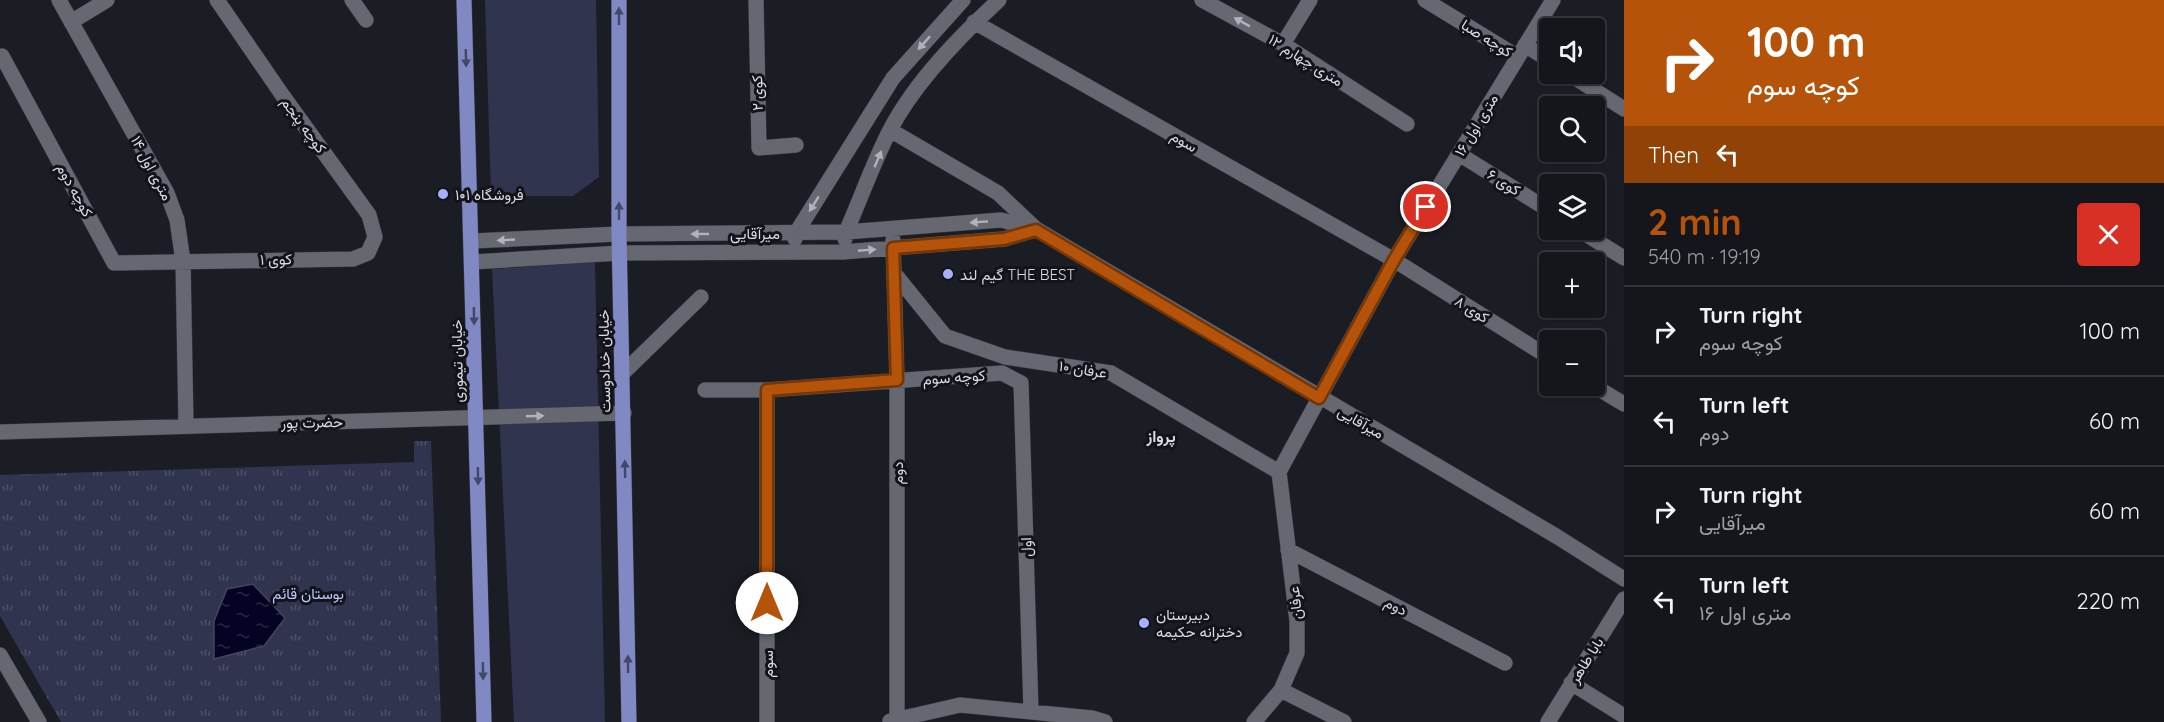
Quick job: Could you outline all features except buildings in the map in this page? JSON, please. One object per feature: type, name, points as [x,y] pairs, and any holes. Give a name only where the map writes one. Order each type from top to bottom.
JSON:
[{"type":"main road","name":"خیابان تیموری","points":[[464,0],[484,722]]},
{"type":"main road","name":"خیابان خدادوست","points":[[619,0],[619,234],[629,722]]},
{"type":"street","name":"۱۴ متری اول","points":[[59,0],[167,193],[177,220],[183,261],[186,425]]},
{"type":"street","points":[[71,22],[107,0]]},
{"type":"street","name":"کوچه پنجم","points":[[217,0],[369,215],[375,237],[368,253]]},
{"type":"street","points":[[352,0],[366,20]]},
{"type":"street","name":"کوی ۲","points":[[756,0],[759,148],[796,145]]},
{"type":"street","points":[[793,252],[796,233],[893,78],[963,0]]},
{"type":"street","points":[[843,252],[846,232],[890,130],[914,91],[974,22],[999,0]]},
{"type":"street","name":"۱۲ متری چهارم","points":[[1202,0],[1283,44],[1407,124]]},
{"type":"street","points":[[1283,44],[1310,0]]},
{"type":"street","name":"کوچه صبا","points":[[1425,0],[1522,51],[1539,57]]},
{"type":"street","name":"۱۶ متری اول","points":[[1279,472],[1394,260],[1553,0]]},
{"type":"street","name":"سوم","points":[[974,22],[1394,260]]},
{"type":"street","name":"کوچه دوم","points":[[2,57],[114,263],[183,261]]},
{"type":"street","points":[[1585,84],[1624,109]]},
{"type":"street","points":[[890,130],[998,193],[1036,230]]},
{"type":"street","name":"کوی ۶","points":[[1459,154],[1539,204]]},
{"type":"street","name":"میرآقایی","points":[[472,242],[619,234],[846,232],[1001,220],[1036,230],[1556,536],[1624,579]]},
{"type":"street","name":"دوم","points":[[892,721],[897,380],[893,228]]},
{"type":"street","name":"میرآقایی","points":[[473,262],[620,253],[843,252],[1004,239],[1036,230]]},
{"type":"street","points":[[1595,240],[1624,258]]},
{"type":"street","name":"کوی ۱","points":[[183,261],[353,259],[368,253]]},
{"type":"street","name":"کوی ۸","points":[[1394,260],[1539,351]]},
{"type":"street","name":"عرفان ۱۰","points":[[894,273],[945,336],[1005,357],[1111,373],[1279,472]]},
{"type":"street","points":[[622,374],[701,297]]},
{"type":"street","name":"کوچه سوم","points":[[705,390],[767,390],[1002,373],[1021,383]]},
{"type":"street","name":"اول","points":[[1021,383],[1031,711]]},
{"type":"street","name":"سوم","points":[[767,390],[767,722]]},
{"type":"street","points":[[1605,393],[1624,404]]},
{"type":"street","name":"حضرت پور","points":[[0,432],[624,413]]},
{"type":"street","name":"عرفان","points":[[1254,722],[1281,690],[1297,653],[1297,621],[1279,472]]},
{"type":"street","name":"دوم","points":[[1288,550],[1505,663]]},
{"type":"street","name":"بابا طاهر","points":[[1548,722],[1624,599]]},
{"type":"street","points":[[0,656],[32,720]]},
{"type":"street","points":[[1571,683],[1624,716]]},
{"type":"street","points":[[1281,690],[1344,722]]},
{"type":"street","points":[[892,721],[960,705],[1092,718],[1105,722]]},
{"type":"green space","points":[[485,0],[596,0],[599,177],[573,196],[491,196]]},
{"type":"green space","points":[[595,262],[605,722],[514,722],[492,269]]},
{"type":"green space","name":"بوستان قائم","points":[[414,441],[431,441],[441,722],[61,722],[0,616],[0,475],[414,462]]},
{"type":"water","points":[[253,584],[285,618],[264,646],[214,659],[214,621],[227,589]]},
{"type":"place","name":"فروشگاه ۱۰۱","points":[[443,194]]},
{"type":"place","name":"گیم لند THE BEST","points":[[948,274]]},
{"type":"place","name":"دبیرستان دخترانه حکیمه","points":[[1144,623]]},
{"type":"district","name":"پرواز","points":[[1161,436]]},
{"type":"route","points":[[767,603],[767,390],[897,380],[893,248],[1004,239],[1036,230],[1319,398],[1394,260],[1426,207]]}]
